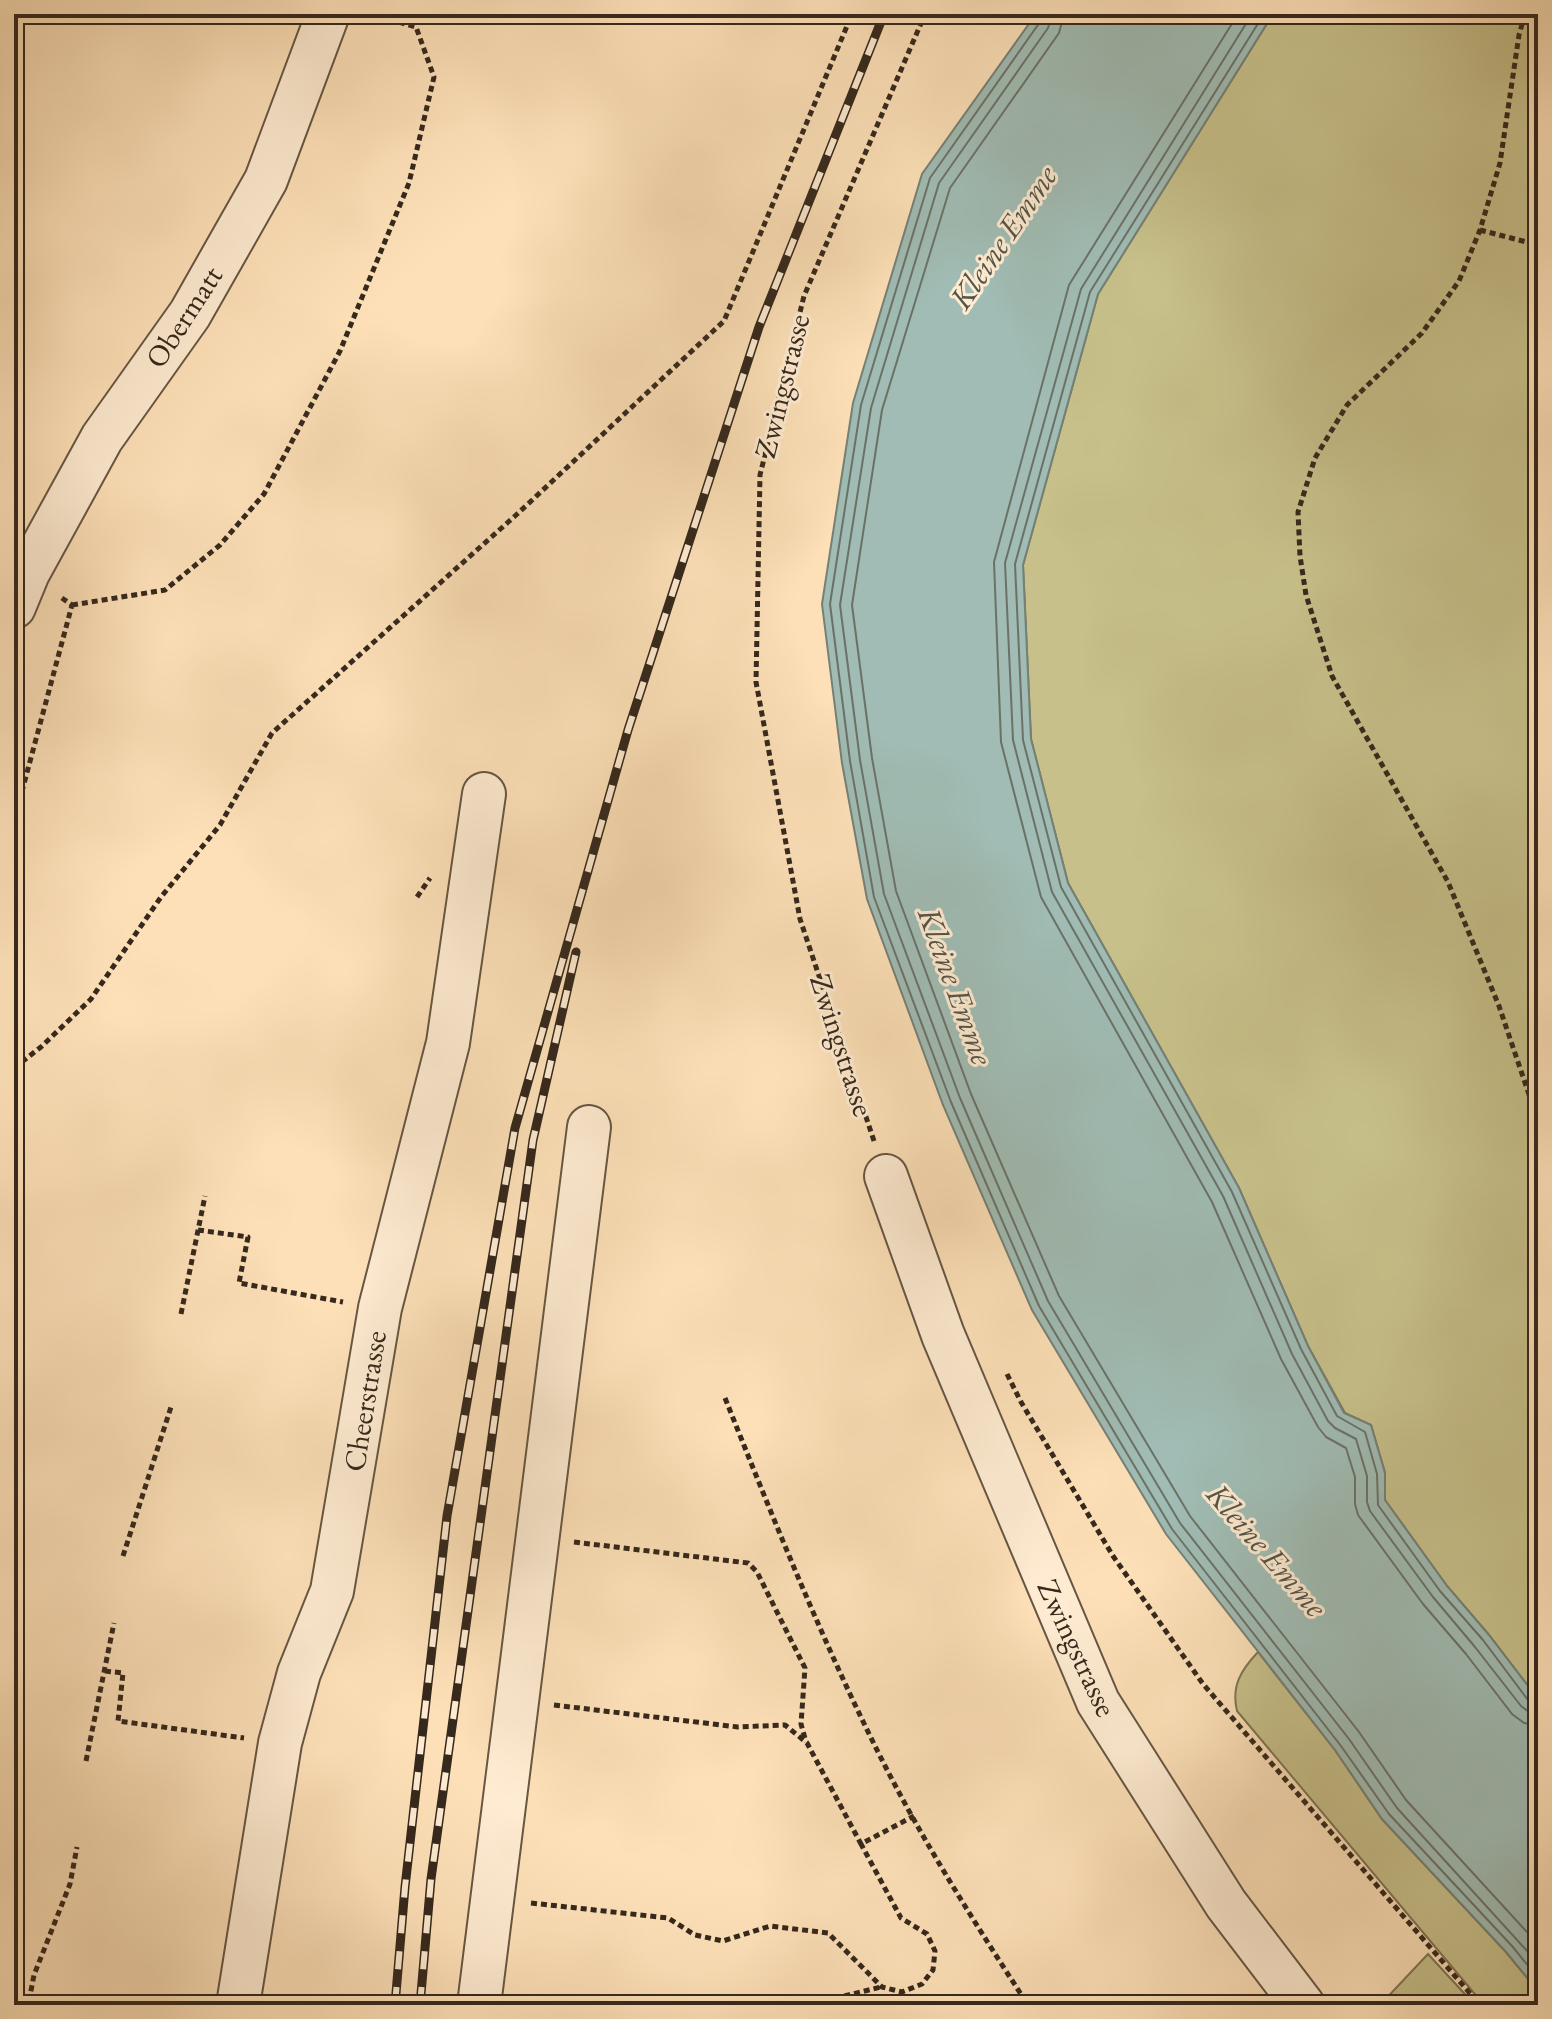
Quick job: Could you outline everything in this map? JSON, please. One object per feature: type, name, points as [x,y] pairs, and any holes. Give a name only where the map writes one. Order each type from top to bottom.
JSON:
[{"type":"street","name":"Obermatt","points":[[21,590],[102,438],[190,314],[266,180],[328,14]]},
{"type":"street","name":"Cheerstrasse","points":[[238,2005],[280,1743],[299,1673],[334,1580],[380,1308],[448,1043],[484,794]]},
{"type":"street","points":[[479,2005],[589,1127]]},
{"type":"street","name":"Zwingstrasse","points":[[886,1176],[943,1335],[1098,1702],[1226,1904],[1303,2005]]},
{"type":"path","points":[[21,590],[72,605],[165,590],[220,545],[264,494],[340,351],[409,183],[434,77],[416,27],[371,14]]},
{"type":"path","points":[[14,1068],[91,999],[161,897],[220,825],[272,733],[515,516],[724,321],[852,14]]},
{"type":"path","name":"Zwingstrasse","points":[[886,1176],[800,919],[756,682],[760,475],[804,296],[925,14]]},
{"type":"path","points":[[1525,14],[1519,35],[1500,163],[1480,230],[1459,281],[1422,333],[1347,405],[1315,458],[1298,512],[1306,595],[1332,676],[1448,882],[1499,1006],[1538,1121]]},
{"type":"path","points":[[1480,230],[1538,245]]},
{"type":"path","points":[[14,821],[72,605]]},
{"type":"path","points":[[181,1314],[205,1196]]},
{"type":"path","points":[[198,1230],[248,1237],[239,1283],[380,1308]]},
{"type":"path","points":[[1000,1362],[1113,1556],[1203,1684],[1480,2005]]},
{"type":"path","points":[[725,1398],[792,1566],[880,1756],[972,1918],[1028,2005]]},
{"type":"path","points":[[123,1556],[171,1407]]},
{"type":"path","points":[[538,1537],[748,1563],[757,1572],[805,1668],[801,1724],[807,1743],[901,1918],[927,1934],[935,1951],[933,1970],[922,1984],[902,1992],[882,1987],[836,1998],[827,2005]]},
{"type":"path","points":[[86,1761],[114,1623]]},
{"type":"path","points":[[105,1671],[123,1673],[118,1721],[280,1743]]},
{"type":"path","points":[[518,1701],[724,1725],[785,1725],[807,1743]]},
{"type":"path","points":[[861,1844],[914,1816]]},
{"type":"path","points":[[29,2001],[34,1975],[70,1884],[77,1847]]},
{"type":"path","points":[[493,1898],[668,1918],[695,1935],[723,1941],[770,1926],[828,1933],[882,1987]]},
{"type":"shaded area","points":[[1273,14],[1538,14],[1538,1699],[1447,1586],[1385,1500],[1385,1473],[1371,1425],[1345,1413],[1308,1346],[1239,1188],[1068,883],[1031,739],[1023,565],[1098,294]]},
{"type":"shaded area","points":[[1258,1652],[1335,1750],[1382,1819],[1506,1952],[1538,1991],[1538,2005],[1484,2005],[1237,1711],[1235,1694],[1239,1679]]},
{"type":"shaded area","points":[[1428,1954],[1475,2005],[1380,2005]]},
{"type":"water","name":"Kleine Emme","points":[[1036,14],[1273,14],[1098,294],[1023,565],[1031,739],[1068,883],[1239,1188],[1308,1346],[1344,1413],[1371,1425],[1385,1473],[1385,1500],[1447,1586],[1538,1699],[1538,1991],[1506,1952],[1382,1819],[1335,1750],[1166,1534],[1032,1310],[943,1105],[867,899],[842,763],[822,604],[853,403],[922,174]]},
{"type":"railway","points":[[395,2005],[405,1887],[447,1516],[515,1128],[628,730],[759,327],[884,14]]},
{"type":"railway","points":[[420,2005],[431,1879],[533,1140],[576,952]]}]
